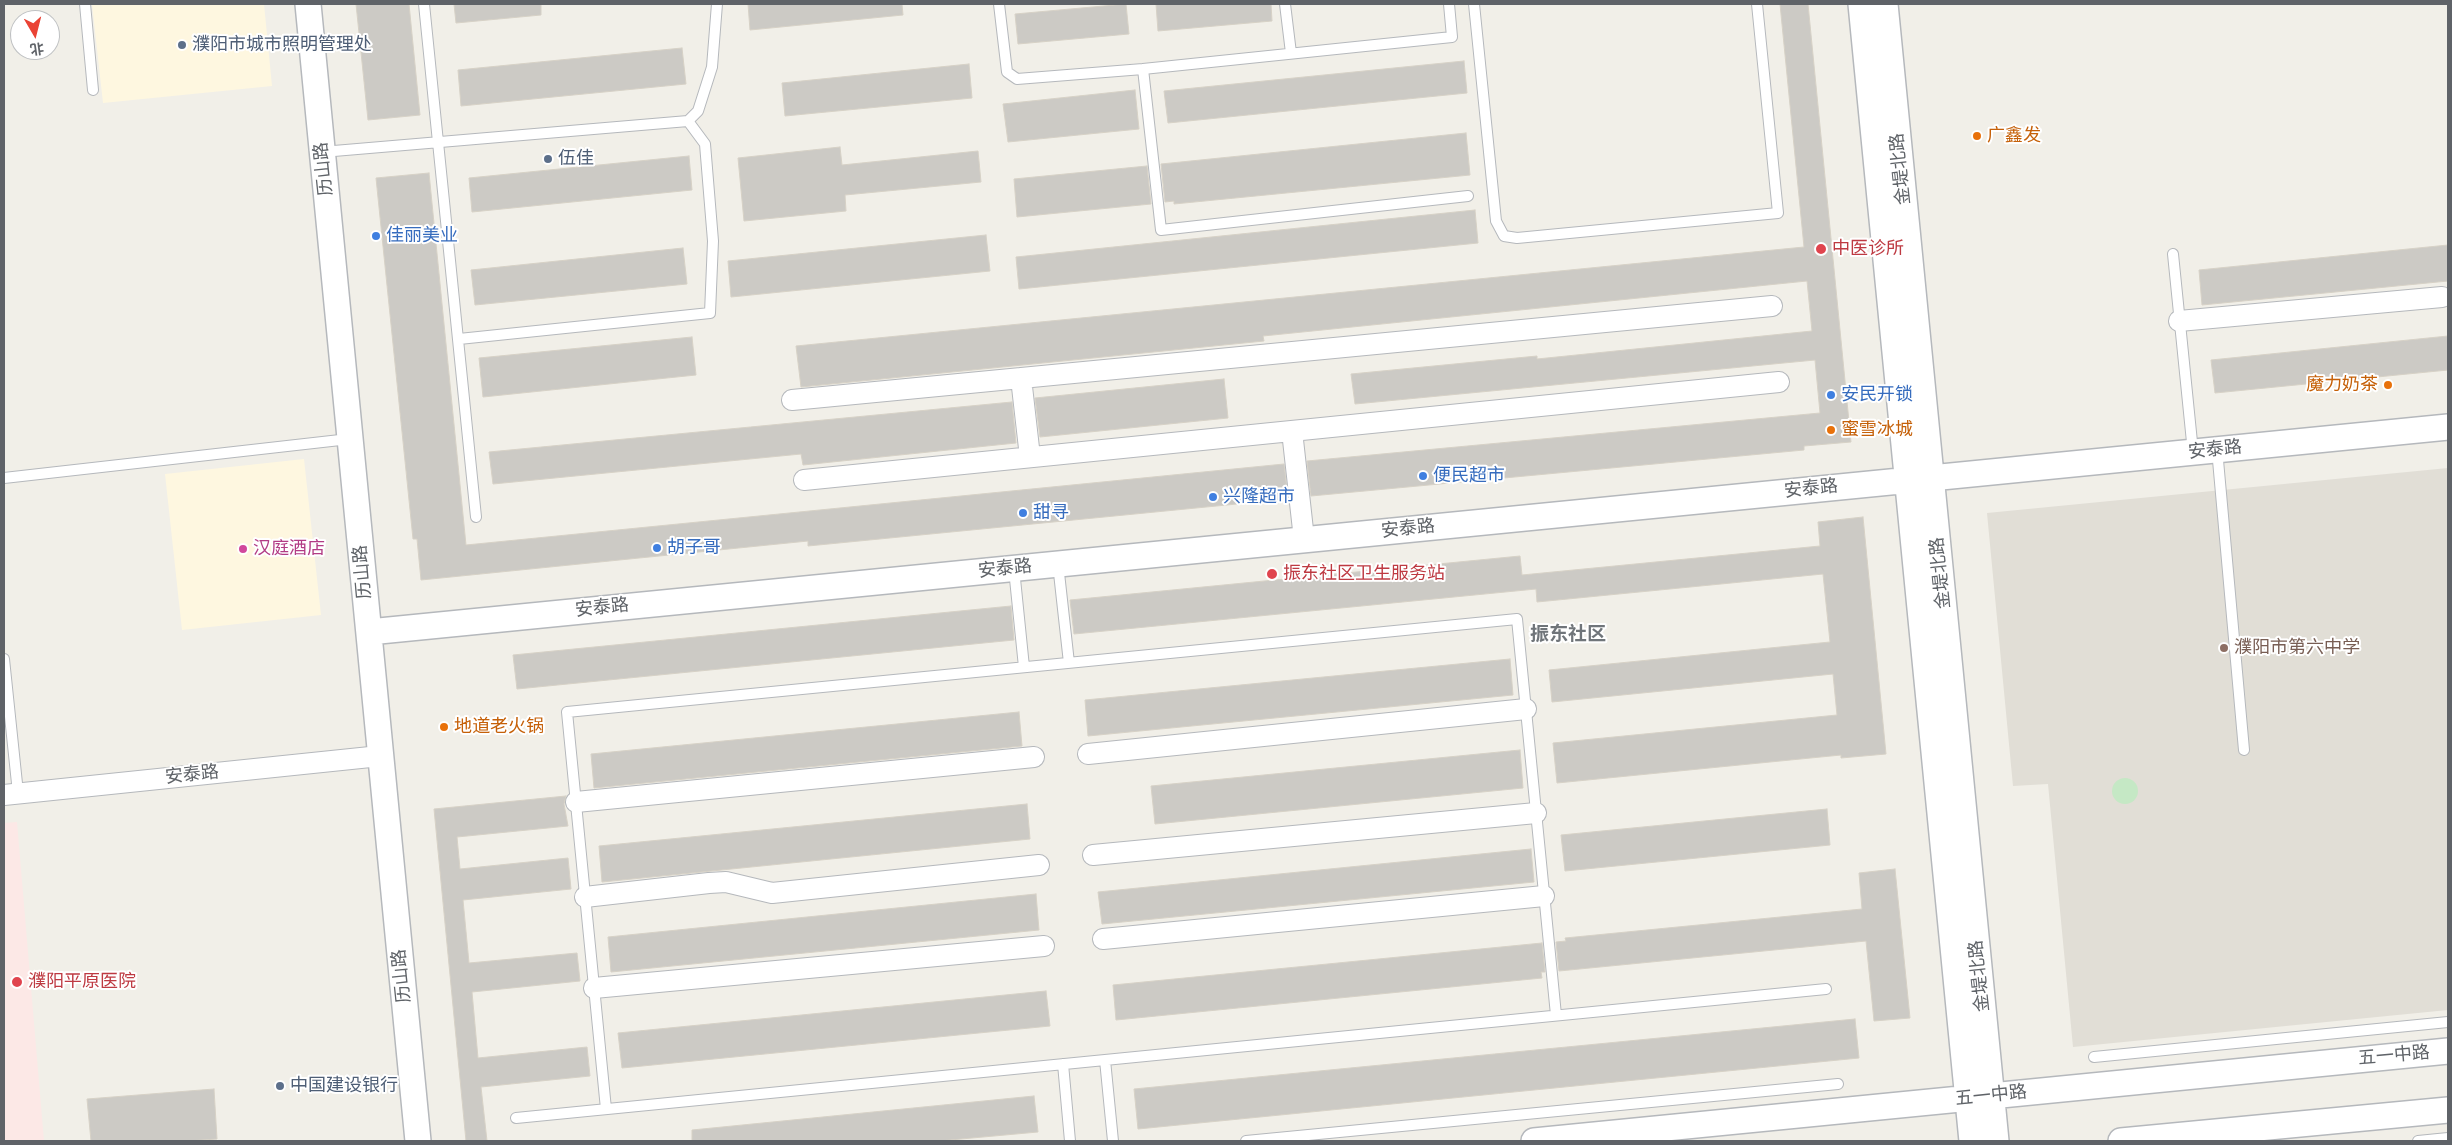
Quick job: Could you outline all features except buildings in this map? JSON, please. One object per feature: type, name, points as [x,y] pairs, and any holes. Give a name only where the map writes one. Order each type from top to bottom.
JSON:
[{"type":"street","name":"历山路","points":[[308,4],[418,1141]]},
{"type":"street","name":"金堤北路","points":[[1861,4],[1919,478],[1980,1097],[1996,1141]]},
{"type":"street","name":"金堤北路","points":[[1885,4],[1919,478]]},
{"type":"street","points":[[2179,321],[2442,297]]},
{"type":"street","points":[[792,400],[1772,306]]},
{"type":"street","points":[[1020,378],[1030,457]]},
{"type":"street","points":[[804,480],[1779,382]]},
{"type":"street","name":"安泰路","points":[[369,632],[2448,427]]},
{"type":"street","points":[[1292,431],[1304,539]]},
{"type":"street","points":[[1088,754],[1526,710]]},
{"type":"street","name":"安泰路","points":[[11,794],[380,756]]},
{"type":"street","points":[[576,802],[1034,757]]},
{"type":"street","points":[[1093,856],[1536,813]]},
{"type":"street","points":[[585,897],[726,882],[772,893],[1039,865]]},
{"type":"street","points":[[1103,939],[1544,896]]},
{"type":"street","points":[[594,988],[1044,946]]},
{"type":"street","name":"五一中路","points":[[1534,1141],[2448,1051]]},
{"type":"street","name":"金堤北路","points":[[1972,1141],[1980,1097]]},
{"type":"street","points":[[2120,1141],[2448,1110]]},
{"type":"lane","points":[[84,4],[93,90]]},
{"type":"lane","points":[[424,4],[476,517]]},
{"type":"lane","points":[[322,152],[688,121],[698,111],[712,67],[717,4]]},
{"type":"lane","points":[[999,4],[1007,72],[1017,79],[1143,69],[1452,37],[1449,4]]},
{"type":"lane","points":[[1284,4],[1291,53]]},
{"type":"lane","points":[[1474,4],[1496,221],[1504,236],[1517,238],[1778,213],[1757,4]]},
{"type":"lane","points":[[1143,69],[1161,230],[1468,196]]},
{"type":"lane","points":[[459,339],[710,313],[712,241],[705,144],[688,121]]},
{"type":"lane","points":[[2173,254],[2179,321],[2205,451],[2244,750]]},
{"type":"lane","points":[[4,478],[350,439]]},
{"type":"lane","points":[[1058,563],[1069,663]]},
{"type":"lane","points":[[1014,568],[1024,667]]},
{"type":"lane","points":[[606,1109],[567,712],[1517,619],[1556,1015]]},
{"type":"lane","points":[[4,663],[11,794]]},
{"type":"lane","points":[[516,1118],[1826,988]]},
{"type":"lane","points":[[2094,1057],[2448,1022]]},
{"type":"lane","points":[[1105,1060],[1113,1141]]},
{"type":"lane","points":[[1062,1064],[1070,1141]]},
{"type":"lane","points":[[1246,1141],[1838,1084]]},
{"type":"lane","points":[[2418,1141],[2448,1138]]},
{"type":"shaded area","name":"濮阳市城市照明管理处","points":[[92,4],[264,4],[272,86],[103,103]]},
{"type":"shaded area","points":[[304,459],[321,615],[182,630],[165,474]]},
{"type":"shaded area","name":"濮阳市第六中学","points":[[2448,468],[2448,1010],[2073,1047],[2048,784],[2013,786],[1987,513]]},
{"type":"shaded area","name":"濮阳平原医院","points":[[17,822],[44,1141],[4,1141],[4,823]]},
{"type":"green space","points":[[2125,778],[2134,782],[2138,791],[2134,800],[2125,804],[2116,800],[2112,791],[2116,782]]},
{"type":"place","name":"濮阳市城市照明管理处","points":[[182,45]]},
{"type":"place","name":"广鑫发","points":[[1977,136]]},
{"type":"place","name":"伍佳","points":[[548,159]]},
{"type":"place","name":"佳丽美业","points":[[376,236]]},
{"type":"place","name":"中医诊所","points":[[1821,249]]},
{"type":"place","name":"魔力奶茶","points":[[2388,385]]},
{"type":"place","name":"安民开锁","points":[[1831,395]]},
{"type":"place","name":"蜜雪冰城","points":[[1831,430]]},
{"type":"place","name":"便民超市","points":[[1423,476]]},
{"type":"place","name":"兴隆超市","points":[[1213,497]]},
{"type":"place","name":"甜寻","points":[[1023,513]]},
{"type":"place","name":"胡子哥","points":[[657,548]]},
{"type":"place","name":"汉庭酒店","points":[[243,549]]},
{"type":"place","name":"振东社区卫生服务站","points":[[1272,574]]},
{"type":"place","name":"濮阳市第六中学","points":[[2224,648]]},
{"type":"place","name":"地道老火锅","points":[[444,727]]},
{"type":"place","name":"濮阳平原医院","points":[[17,982]]},
{"type":"place","name":"中国建设银行","points":[[280,1086]]},
{"type":"district","name":"振东社区","points":[[1568,635]]}]
